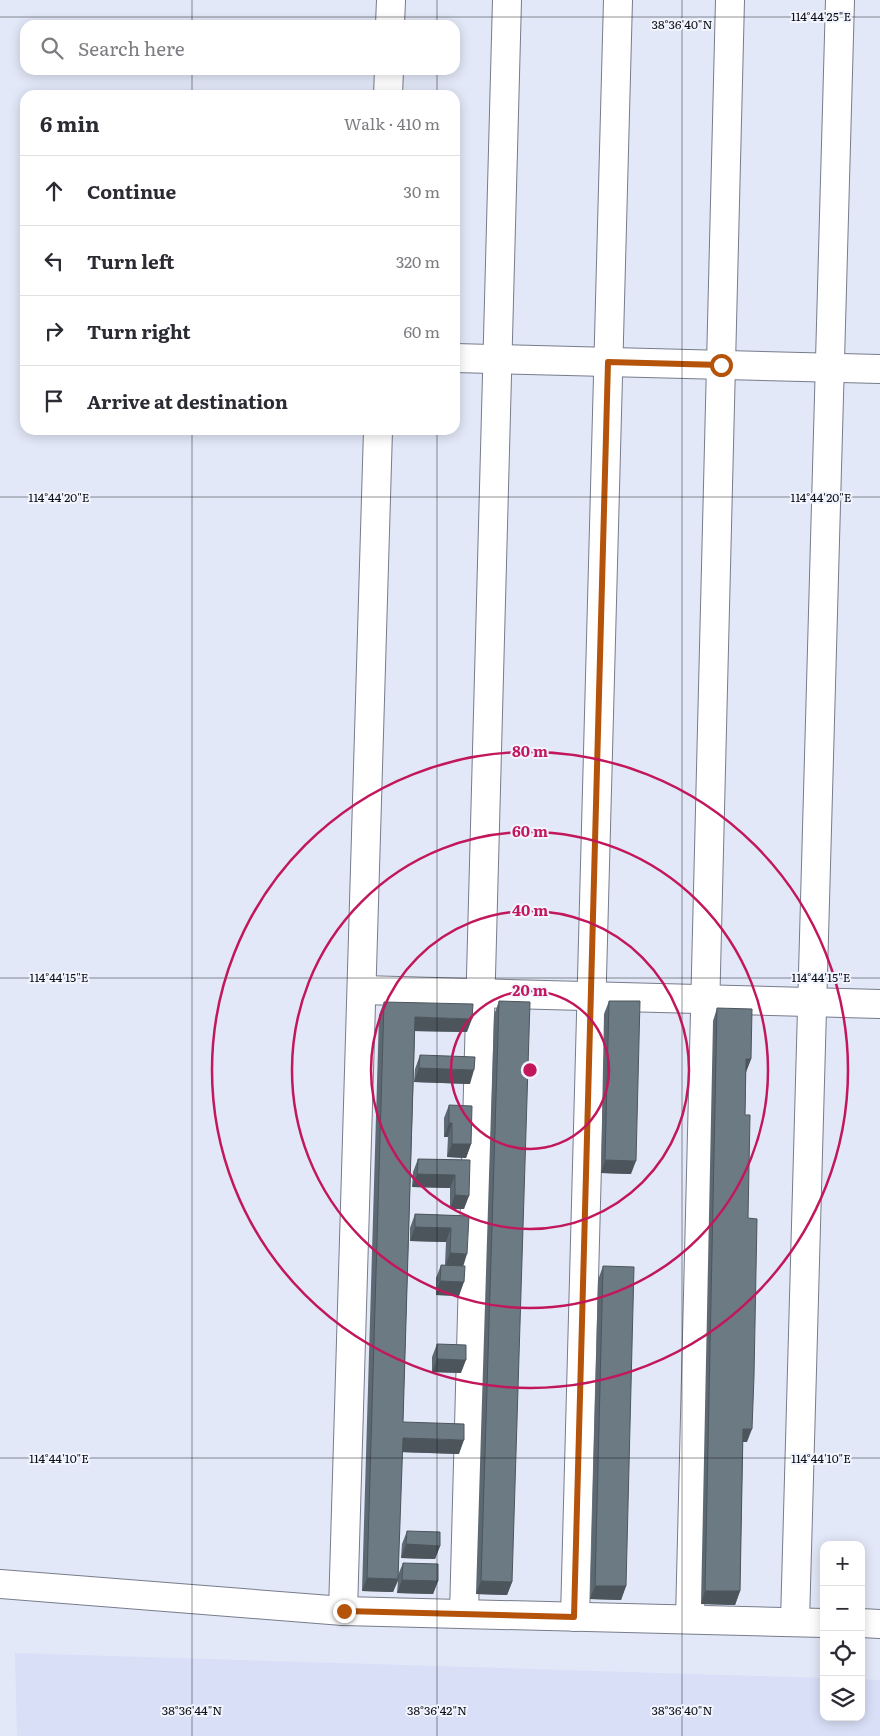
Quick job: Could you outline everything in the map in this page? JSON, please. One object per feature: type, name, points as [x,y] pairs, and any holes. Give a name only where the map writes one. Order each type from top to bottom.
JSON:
[{"type":"street","points":[[390,20],[391,0]]},
{"type":"street","points":[[464,1614],[507,0]]},
{"type":"street","points":[[574,1617],[618,0]]},
{"type":"street","points":[[690,1619],[730,0]]},
{"type":"street","points":[[795,1622],[840,0]]},
{"type":"street","points":[[388,75],[388,90]]},
{"type":"street","points":[[460,358],[880,369]]},
{"type":"street","points":[[344,1611],[378,435]]},
{"type":"street","points":[[362,990],[880,1004]]},
{"type":"street","points":[[0,1584],[344,1611],[820,1622]]},
{"type":"street","points":[[865,1624],[880,1624]]},
{"type":"shaded area","points":[[15,1653],[820,1678],[820,1721],[865,1721],[865,1679],[880,1680],[880,1736],[17,1736]]},
{"type":"building","points":[[499,1001],[530,1002],[512,1582],[481,1581]]},
{"type":"building","points":[[609,1001],[640,1001],[636,1161],[605,1160]]},
{"type":"building","points":[[384,1002],[473,1004],[472,1019],[415,1017],[403,1422],[464,1424],[464,1440],[403,1438],[398,1579],[367,1578]]},
{"type":"building","points":[[717,1008],[752,1009],[751,1059],[746,1059],[745,1115],[750,1115],[748,1218],[757,1219],[754,1376],[752,1429],[743,1429],[740,1591],[705,1591]]},
{"type":"building","points":[[420,1055],[475,1057],[474,1070],[419,1068]]},
{"type":"building","points":[[449,1105],[472,1106],[471,1144],[452,1144],[452,1123],[449,1123]]},
{"type":"building","points":[[418,1159],[470,1160],[469,1196],[455,1195],[455,1175],[417,1174]]},
{"type":"building","points":[[415,1214],[469,1216],[467,1254],[450,1253],[451,1228],[415,1227]]},
{"type":"building","points":[[441,1265],[465,1266],[464,1282],[440,1281]]},
{"type":"building","points":[[603,1266],[634,1267],[626,1586],[595,1586]]},
{"type":"building","points":[[437,1344],[466,1345],[466,1360],[437,1359]]},
{"type":"building","points":[[407,1531],[440,1532],[440,1546],[406,1544]]},
{"type":"building","points":[[403,1563],[438,1564],[438,1581],[402,1580]]},
{"type":"route","points":[[344,1611],[574,1617],[608,362],[721,365]]}]
